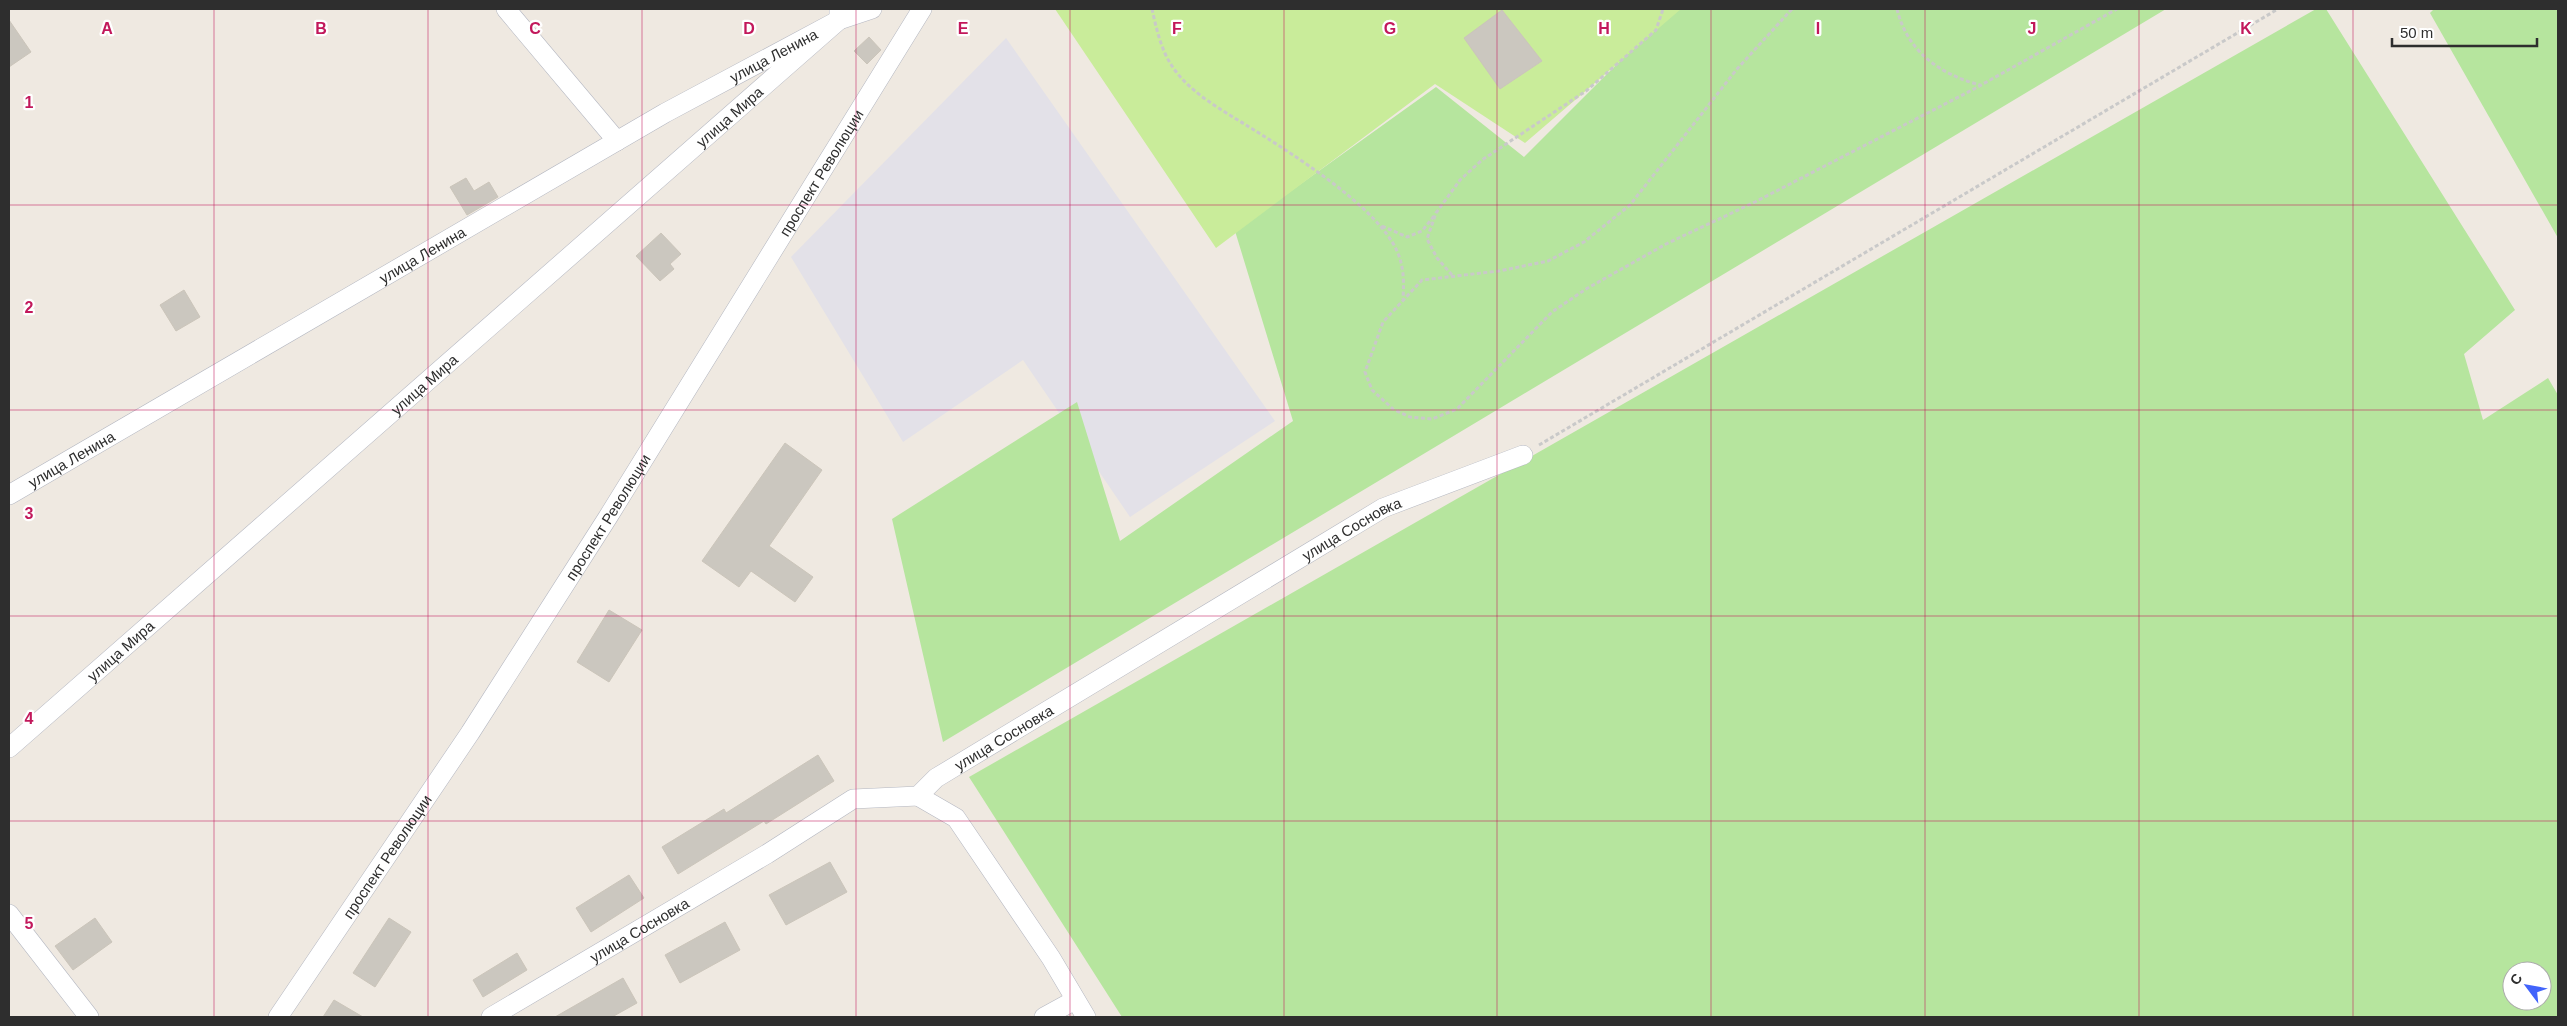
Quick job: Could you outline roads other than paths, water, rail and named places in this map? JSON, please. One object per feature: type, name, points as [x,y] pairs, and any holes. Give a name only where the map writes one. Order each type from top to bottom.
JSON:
[{"type":"street","points":[[506,9],[617,141]]},
{"type":"street","name":"улица Ленина","points":[[9,495],[839,14],[872,9]]},
{"type":"street","name":"проспект Революции","points":[[278,1017],[470,733],[608,517],[922,9]]},
{"type":"street","name":"улица Мира","points":[[9,748],[839,14]]},
{"type":"street","name":"улица Сосновка","points":[[491,1017],[767,854],[853,799],[918,796],[936,778],[1383,508],[1523,454]]},
{"type":"street","points":[[918,796],[956,818],[1051,958],[1086,1017]]},
{"type":"street","points":[[9,914],[89,1017]]},
{"type":"street","points":[[1044,1017],[1075,1000]]}]
